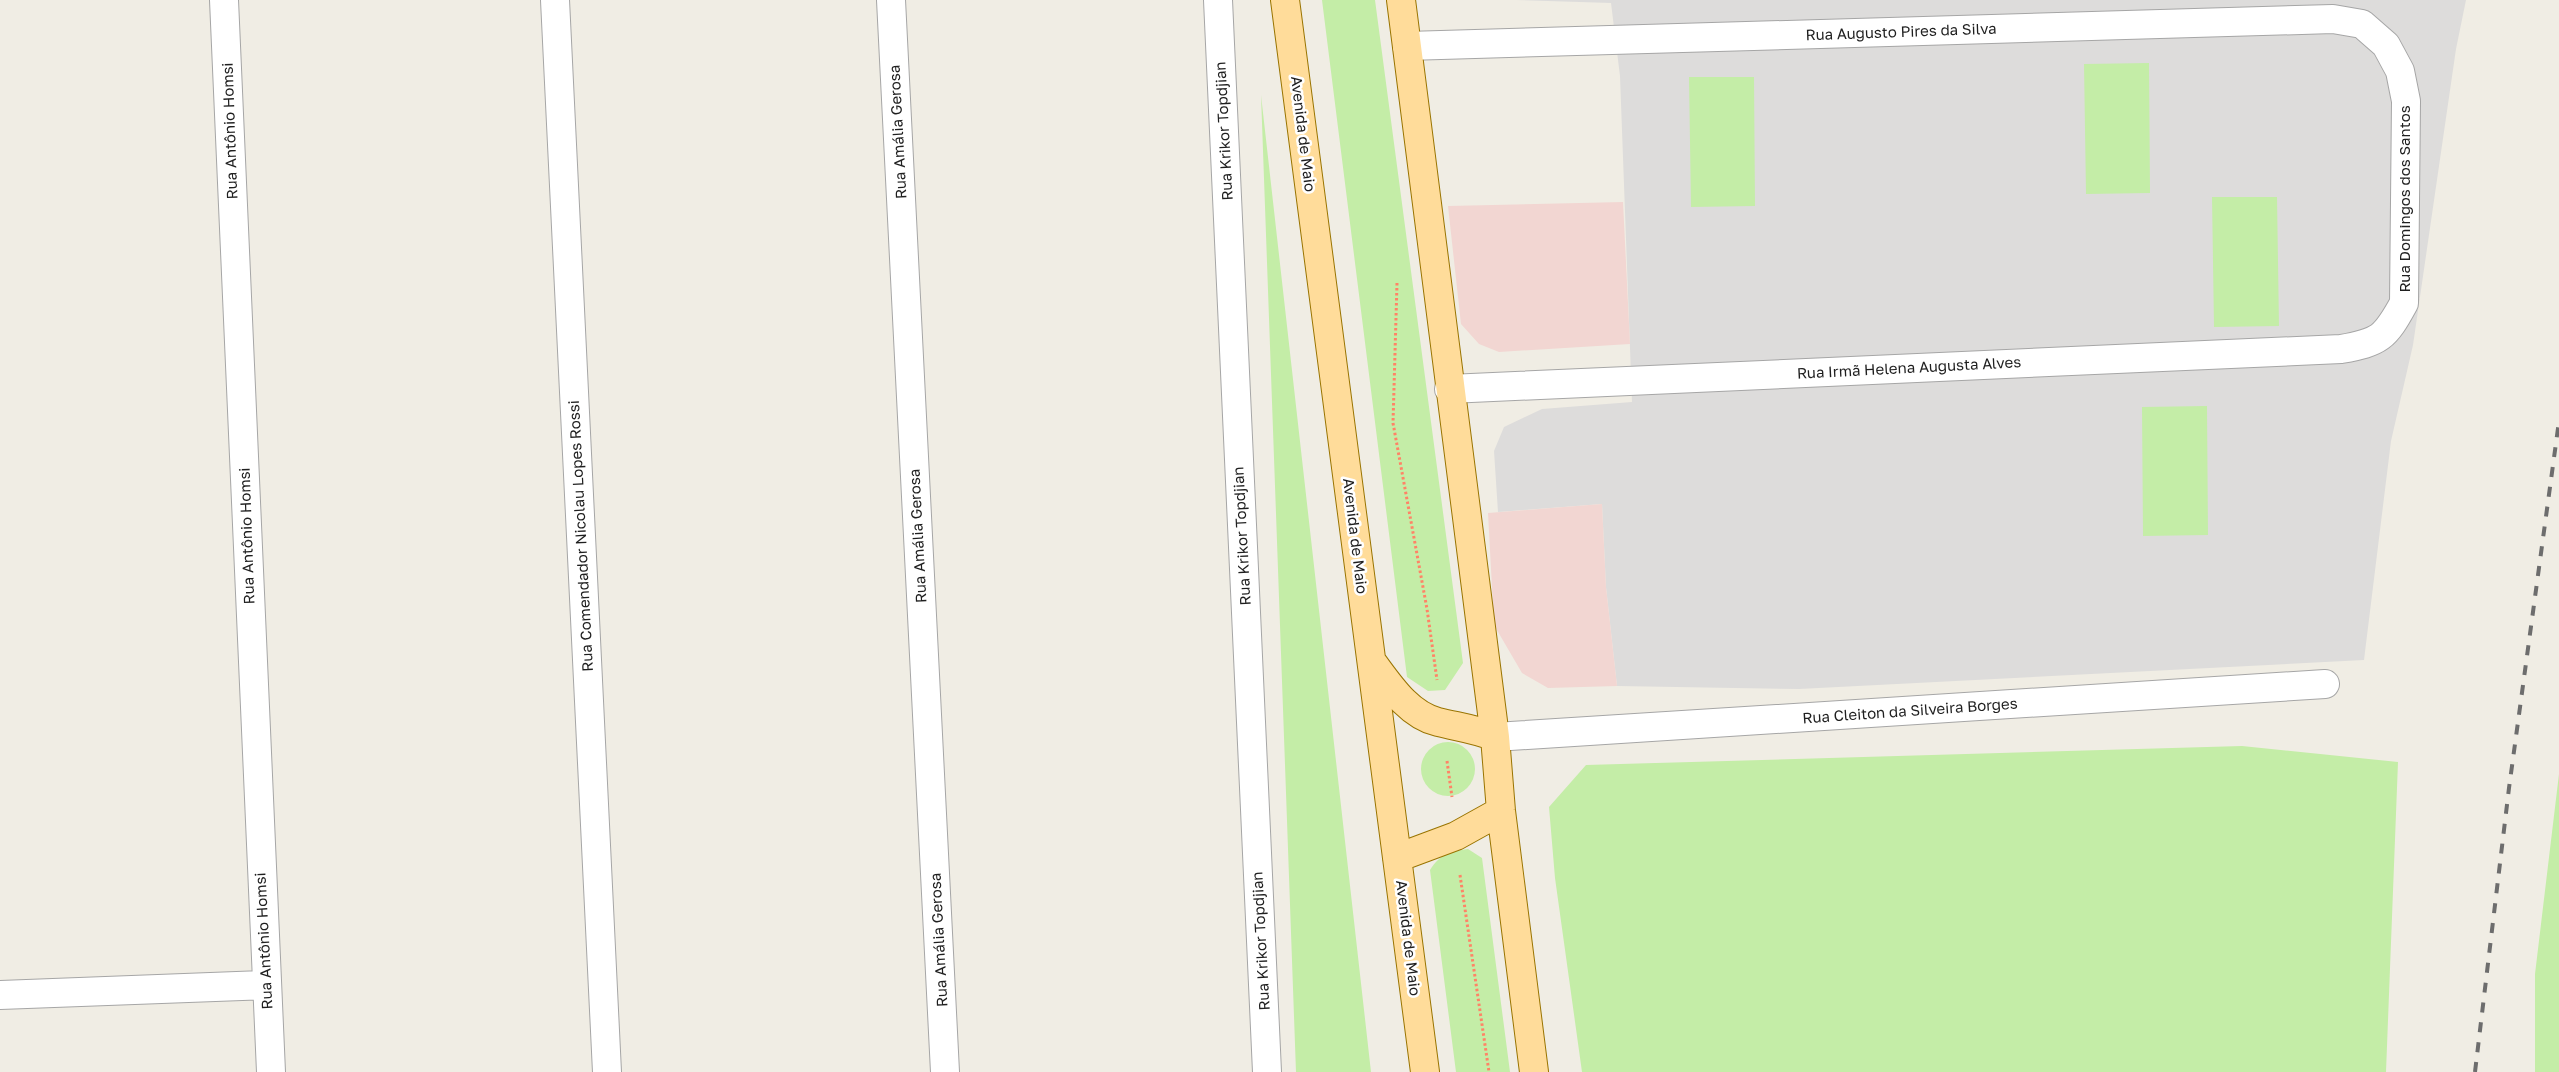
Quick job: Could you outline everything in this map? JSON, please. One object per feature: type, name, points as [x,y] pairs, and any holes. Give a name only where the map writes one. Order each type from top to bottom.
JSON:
[{"type":"main road","name":"Avenida de Maio","points":[[1285,0],[1425,1072]]},
{"type":"main road","points":[[1401,0],[1449,389],[1495,737],[1501,810],[1534,1072]]},
{"type":"main road","points":[[1372,661],[1400,698],[1424,717],[1478,730],[1495,737]]},
{"type":"main road","points":[[1397,858],[1456,836],[1501,810]]},
{"type":"street","name":"Rua Antônio Homsi","points":[[224,0],[270,1072]]},
{"type":"street","name":"Rua Comendador Nicolau Lopes Rossi","points":[[555,0],[608,1072]]},
{"type":"street","name":"Rua Amália Gerosa","points":[[891,0],[945,1072]]},
{"type":"street","name":"Rua Krikor Topdjian","points":[[1218,0],[1267,1072]]},
{"type":"street","name":"Rua Augusto Pires da Silva","points":[[1407,46],[2333,19],[2362,24],[2386,45]]},
{"type":"street","name":"Rua Domingos dos Santos","points":[[2370,344],[2390,330],[2404,303],[2406,102],[2400,71],[2386,45]]},
{"type":"street","name":"Rua Irmã Helena Augusta Alves","points":[[1449,389],[2341,349],[2370,344]]},
{"type":"street","name":"Rua Cleiton da Silveira Borges","points":[[1495,737],[2325,684]]},
{"type":"street","points":[[0,995],[266,985]]},
{"type":"path","points":[[1398,278],[1393,423],[1427,608],[1443,723],[1460,879],[1489,1072]]},
{"type":"shaded area","points":[[1516,0],[2466,0],[2456,49],[2413,345],[2391,441],[2364,660],[1799,689],[1617,686],[1606,587],[1602,504],[1498,512],[1494,451],[1504,427],[1542,409],[1632,402],[1620,76],[1611,3]]},
{"type":"shaded area","points":[[1623,202],[1630,344],[1499,352],[1479,344],[1461,324],[1448,206]]},
{"type":"shaded area","points":[[1602,504],[1606,587],[1617,686],[1548,688],[1522,673],[1494,625],[1488,513]]},
{"type":"green space","points":[[1322,0],[1375,0],[1463,663],[1445,690],[1428,691],[1407,677]]},
{"type":"green space","points":[[2149,63],[2150,193],[2086,194],[2084,64]]},
{"type":"green space","points":[[1689,77],[1754,77],[1755,206],[1691,207]]},
{"type":"green space","points":[[1261,95],[1371,1072],[1296,1072]]},
{"type":"green space","points":[[2212,197],[2277,197],[2279,326],[2214,327]]},
{"type":"green space","points":[[2207,406],[2208,535],[2143,536],[2142,407]]},
{"type":"green space","points":[[1448,742],[1458,744],[1467,750],[1473,759],[1475,769],[1473,779],[1467,788],[1458,794],[1448,796],[1438,794],[1429,788],[1423,779],[1421,769],[1423,759],[1429,750],[1438,744]]},
{"type":"green space","points":[[2242,746],[2398,762],[2386,1072],[1582,1072],[1555,878],[1549,807],[1586,765]]},
{"type":"green space","points":[[2559,774],[2559,1072],[2535,1072],[2535,974]]},
{"type":"green space","points":[[1468,849],[1482,858],[1510,1072],[1456,1072],[1430,870],[1446,854]]},
{"type":"railway","points":[[2475,1072],[2509,788],[2559,421]]}]
